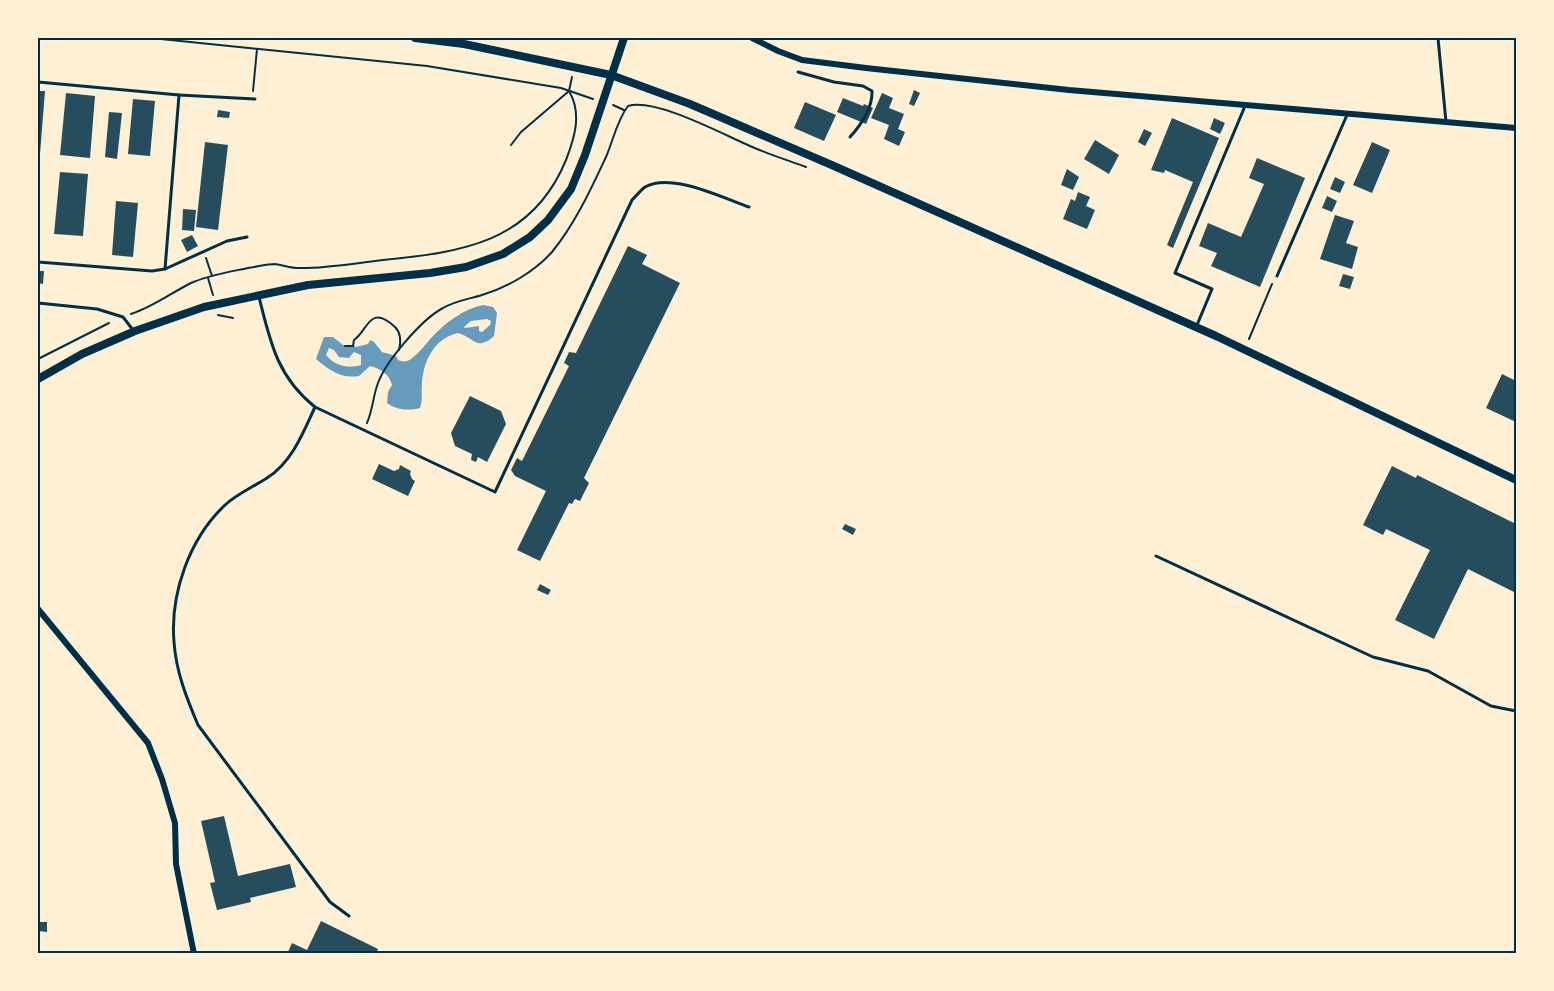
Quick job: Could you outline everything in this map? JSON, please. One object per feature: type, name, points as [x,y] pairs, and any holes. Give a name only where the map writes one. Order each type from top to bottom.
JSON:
[{"type":"main road","points":[[415,38],[475,46],[611,75],[690,104],[1245,350],[1516,480]]},
{"type":"street","points":[[38,379],[82,354],[135,331],[204,307],[308,285],[439,272],[466,267],[503,254],[530,237],[548,220],[571,189],[585,155],[624,38]]},
{"type":"street","points":[[752,38],[778,51],[813,61],[1069,90],[1516,128]]},
{"type":"street","points":[[38,609],[148,743],[175,823],[176,864],[194,954]]},
{"type":"lane","points":[[1438,38],[1446,122]]},
{"type":"lane","points":[[798,72],[834,82],[863,86],[872,91],[872,99],[861,126],[850,137]]},
{"type":"lane","points":[[38,82],[179,95],[255,99]]},
{"type":"lane","points":[[165,268],[179,95]]},
{"type":"lane","points":[[1196,328],[1212,289],[1175,273],[1246,105]]},
{"type":"lane","points":[[1277,276],[1347,113]]},
{"type":"lane","points":[[258,295],[279,366],[307,401],[364,431],[495,492],[632,200],[646,186],[666,182],[689,185],[749,207]]},
{"type":"lane","points":[[38,262],[152,271],[165,268],[227,241],[247,237]]},
{"type":"lane","points":[[38,303],[97,309],[123,317],[135,331]]},
{"type":"lane","points":[[315,407],[294,451],[269,477],[223,507],[210,521],[196,543],[183,571],[178,590],[174,616],[174,642],[185,694],[198,725],[330,902],[349,916]]},
{"type":"lane","points":[[1156,556],[1373,657],[1428,671],[1491,706],[1516,711]]},
{"type":"path","points":[[151,38],[427,66],[569,91]]},
{"type":"path","points":[[255,99],[253,92],[257,48]]},
{"type":"path","points":[[511,145],[521,132],[569,91]]},
{"type":"path","points":[[38,359],[105,324],[146,309],[192,283],[212,276],[275,264],[304,268],[443,253],[489,241],[532,211],[558,177],[569,152],[576,124],[575,102],[569,91]]},
{"type":"path","points":[[625,110],[628,106],[641,105],[669,112],[806,167]]},
{"type":"path","points":[[204,252],[212,276]]},
{"type":"path","points":[[1245,350],[1277,276]]},
{"type":"path","points":[[345,346],[353,346],[354,340],[360,336],[370,320],[378,318],[399,332],[398,353],[381,376],[373,409],[364,431]]},
{"type":"water","points":[[483,305],[493,307],[497,313],[494,336],[483,343],[475,342],[458,333],[442,340],[431,352],[425,367],[420,408],[403,409],[387,403],[391,381],[384,372],[377,368],[370,366],[359,376],[353,377],[341,375],[316,359],[324,337],[333,337],[343,345],[356,347],[368,344],[370,340],[382,352],[396,356],[400,361],[408,361],[448,322]],"holes":[[[487,319],[491,321],[490,325],[482,332],[479,331],[479,326],[464,327],[471,321]],[[329,348],[334,350],[339,357],[349,358],[354,352],[361,355],[361,365],[351,367],[338,364],[326,355]]]},
{"type":"building","points":[[914,90],[920,93],[914,106],[909,104]]},
{"type":"building","points":[[38,91],[45,91],[40,154],[38,154]]},
{"type":"building","points":[[66,93],[95,96],[90,158],[60,155]]},
{"type":"building","points":[[882,93],[893,98],[889,108],[904,114],[898,129],[905,132],[899,146],[884,139],[889,125],[871,118]]},
{"type":"building","points":[[843,98],[873,108],[866,124],[837,112]]},
{"type":"building","points":[[133,99],[155,101],[150,156],[128,154]]},
{"type":"building","points":[[805,102],[836,115],[824,141],[794,128]]},
{"type":"building","points":[[218,110],[230,112],[229,118],[217,117]]},
{"type":"building","points":[[109,112],[122,113],[117,159],[105,157]]},
{"type":"building","points":[[1172,118],[1219,138],[1173,248],[1167,245],[1193,182],[1165,170],[1164,173],[1151,170]]},
{"type":"building","points":[[1214,118],[1225,123],[1220,134],[1210,129]]},
{"type":"building","points":[[1144,129],[1152,133],[1145,146],[1138,142]]},
{"type":"building","points":[[1095,140],[1119,155],[1109,174],[1084,159]]},
{"type":"building","points":[[205,142],[228,145],[218,230],[196,227]]},
{"type":"building","points":[[1372,142],[1390,150],[1372,193],[1353,185]]},
{"type":"building","points":[[1257,158],[1305,178],[1260,287],[1211,266],[1217,253],[1199,246],[1208,223],[1241,237],[1264,184],[1249,178]]},
{"type":"building","points":[[1067,169],[1079,177],[1073,190],[1061,185]]},
{"type":"building","points":[[60,172],[88,174],[83,236],[54,234]]},
{"type":"building","points":[[1335,177],[1345,182],[1340,193],[1330,189]]},
{"type":"building","points":[[1078,192],[1090,197],[1086,206],[1095,210],[1087,229],[1063,219],[1071,199],[1075,201]]},
{"type":"building","points":[[1327,196],[1337,201],[1332,212],[1322,208]]},
{"type":"building","points":[[116,201],[138,203],[133,257],[112,255]]},
{"type":"building","points":[[183,209],[196,210],[194,231],[182,230]]},
{"type":"building","points":[[1335,215],[1354,221],[1346,243],[1358,247],[1352,269],[1320,259]]},
{"type":"building","points":[[192,235],[198,246],[187,252],[181,240]]},
{"type":"building","points":[[628,246],[647,255],[642,264],[680,283],[584,478],[589,483],[580,501],[575,499],[572,504],[569,503],[540,561],[517,550],[546,491],[515,476],[511,470],[517,458],[522,461],[569,366],[564,363],[569,352],[576,353]]},
{"type":"building","points":[[38,271],[44,271],[43,284],[38,283]]},
{"type":"building","points":[[1343,274],[1354,277],[1350,289],[1339,286]]},
{"type":"building","points":[[1502,374],[1516,381],[1516,422],[1486,408]]},
{"type":"building","points":[[470,396],[501,411],[506,424],[487,462],[478,457],[476,462],[471,460],[472,454],[455,446],[451,433]]},
{"type":"building","points":[[379,464],[394,471],[399,469],[400,465],[411,471],[412,479],[415,481],[408,496],[372,479]]},
{"type":"building","points":[[1392,466],[1416,478],[1417,475],[1516,524],[1516,593],[1468,569],[1434,639],[1395,620],[1430,550],[1386,529],[1383,535],[1363,525]]},
{"type":"building","points":[[845,524],[856,529],[853,535],[842,529]]},
{"type":"building","points":[[540,584],[551,590],[548,595],[537,590]]},
{"type":"building","points":[[224,816],[238,876],[290,864],[296,887],[250,898],[251,902],[217,910],[210,883],[215,882],[201,821]]},
{"type":"building","points":[[321,921],[378,949],[376,954],[287,954],[292,943],[307,950]]},
{"type":"building","points":[[38,922],[47,922],[47,932],[38,931]]}]
